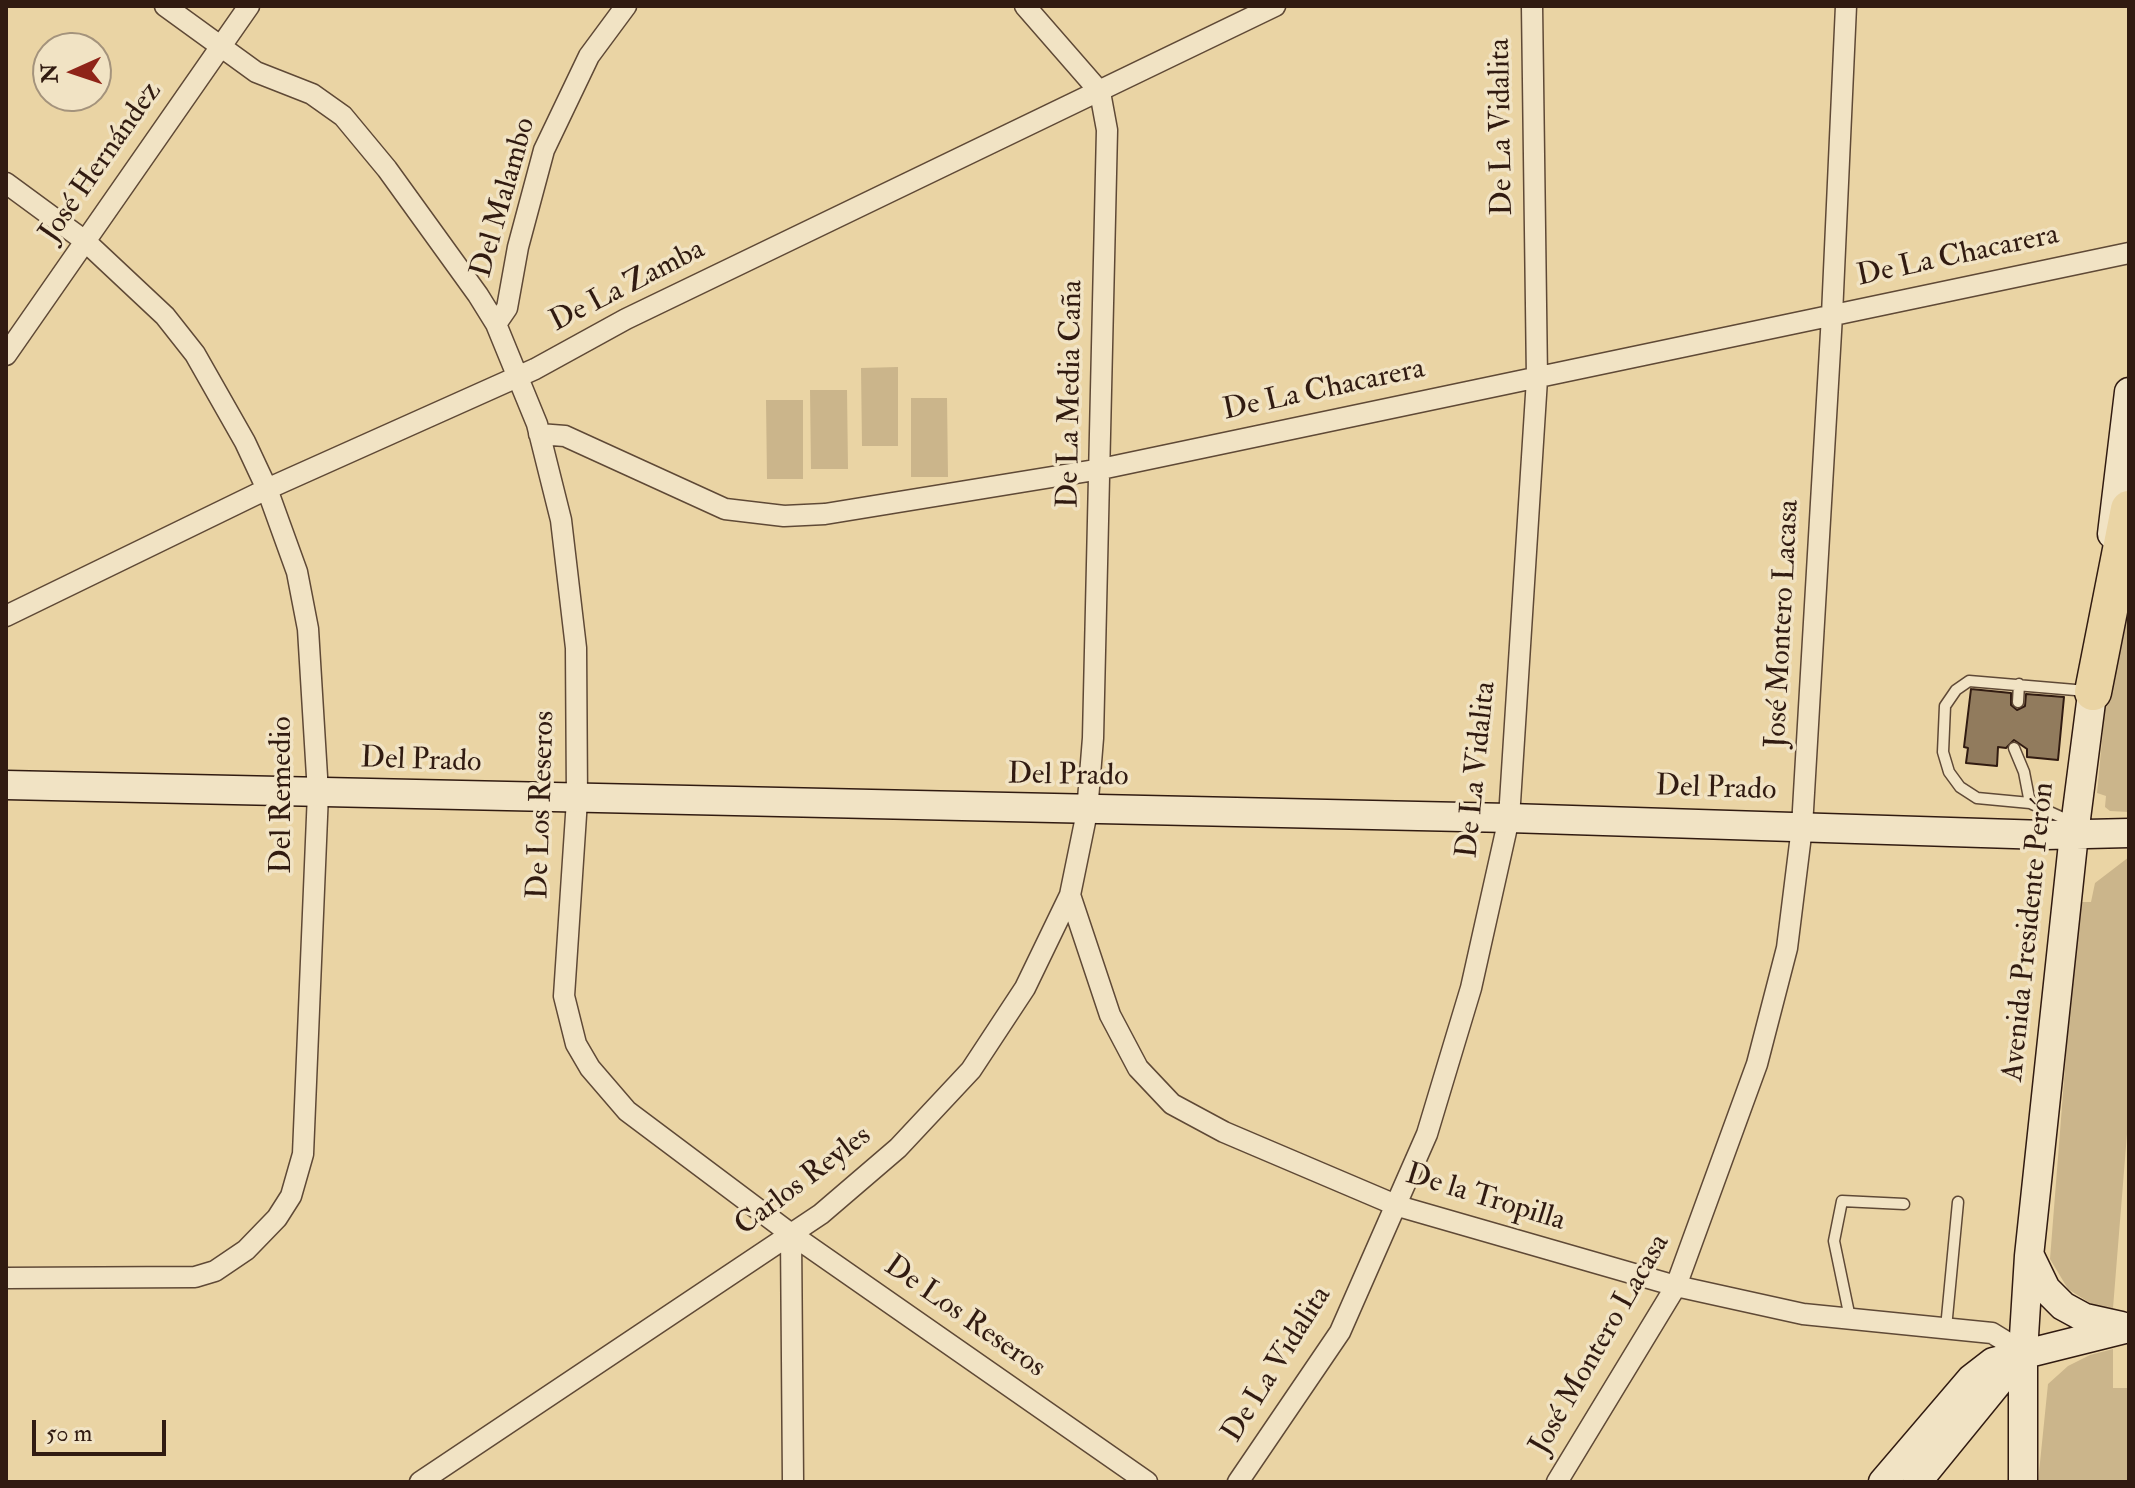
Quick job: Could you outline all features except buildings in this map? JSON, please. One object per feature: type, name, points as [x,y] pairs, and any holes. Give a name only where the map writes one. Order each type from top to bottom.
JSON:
[{"type":"highway","points":[[2093,692],[2129,509]]},
{"type":"street","name":"De Los Reseros","points":[[165,6],[256,72],[312,94],[343,116],[387,169],[496,324],[539,434],[561,520],[571,587],[576,648],[577,800],[564,996],[576,1044],[604,1087],[627,1111],[791,1234],[1147,1482]]},
{"type":"street","name":"José Hernández","points":[[6,355],[249,6]]},
{"type":"street","name":"Del Malambo","points":[[496,324],[507,308],[518,247],[544,150],[589,56],[626,6]]},
{"type":"street","points":[[1025,6],[1100,92]]},
{"type":"street","name":"De La Zamba","points":[[6,616],[267,489],[517,377],[626,319],[1275,6]]},
{"type":"street","name":"De La Vidalita","points":[[1238,1482],[1340,1332],[1398,1206],[1451,1063],[1509,818],[1537,379],[1532,6]]},
{"type":"street","name":"José Montero Lacasa","points":[[1557,1482],[1676,1286],[1696,1239],[1775,1002],[1787,948],[1802,827],[1832,315],[1846,6]]},
{"type":"street","name":"De La Media Caña","points":[[1087,812],[1093,738],[1101,469],[1107,130],[1100,92]]},
{"type":"street","name":"Del Remedio","points":[[6,183],[85,241],[142,292],[195,354],[267,489],[297,572],[308,629],[318,793],[303,1154],[291,1196],[277,1218],[246,1250],[215,1271],[195,1277],[179,1280],[6,1278]]},
{"type":"street","name":"De La Chacarera","points":[[539,434],[565,436],[725,509],[784,516],[897,505],[1101,469],[2129,253]]},
{"type":"street","name":"Avenida Presidente Perón","points":[[2023,1482],[2023,1352],[2029,1256],[2074,828],[2129,392]]},
{"type":"street","name":"Del Prado","points":[[6,785],[1802,827],[2074,828],[2129,833]]},
{"type":"street","name":"Carlos Reyles","points":[[420,1482],[821,1214],[898,1148],[971,1070],[1025,988],[1070,895],[1087,812]]},
{"type":"street","name":"De la Tropilla","points":[[1070,895],[1110,1015],[1138,1068],[1172,1104],[1224,1132],[1398,1206],[1676,1286],[1770,1309],[1992,1333],[2023,1352]]},
{"type":"street","points":[[791,1234],[793,1482]]},
{"type":"street","points":[[2029,1256],[2046,1289],[2063,1306],[2085,1318],[2129,1328]]},
{"type":"street","points":[[1883,1482],[1971,1379],[1993,1362],[2023,1352],[2129,1328]]},
{"type":"street","points":[[1917,1482],[2023,1352]]},
{"type":"lane","points":[[2074,828],[2030,803],[1977,798],[1960,787],[1949,772],[1943,752],[1945,706],[1956,690],[1969,681],[2093,692]]},
{"type":"lane","points":[[2018,702],[2019,684]]},
{"type":"lane","points":[[2014,748],[2029,788],[2030,803]]},
{"type":"lane","points":[[1850,1320],[1834,1241],[1842,1201],[1904,1204]]},
{"type":"lane","points":[[1946,1328],[1958,1202]]},
{"type":"shaded area","points":[[898,367],[898,446],[862,446],[861,368]]},
{"type":"shaded area","points":[[810,390],[847,390],[848,469],[811,469]]},
{"type":"shaded area","points":[[911,398],[947,398],[948,477],[911,477]]},
{"type":"shaded area","points":[[766,400],[803,400],[803,479],[767,479]]},
{"type":"shaded area","points":[[2129,557],[2129,812],[2110,811],[2105,807],[2106,796],[2097,793],[2106,699]]},
{"type":"shaded area","points":[[2129,857],[2129,1109],[2113,1308],[2093,1305],[2068,1289],[2050,1259],[2078,902],[2091,902],[2095,883]]},
{"type":"shaded area","points":[[2113,1349],[2113,1388],[2129,1388],[2129,1482],[2038,1482],[2048,1384],[2068,1366],[2090,1355]]}]
